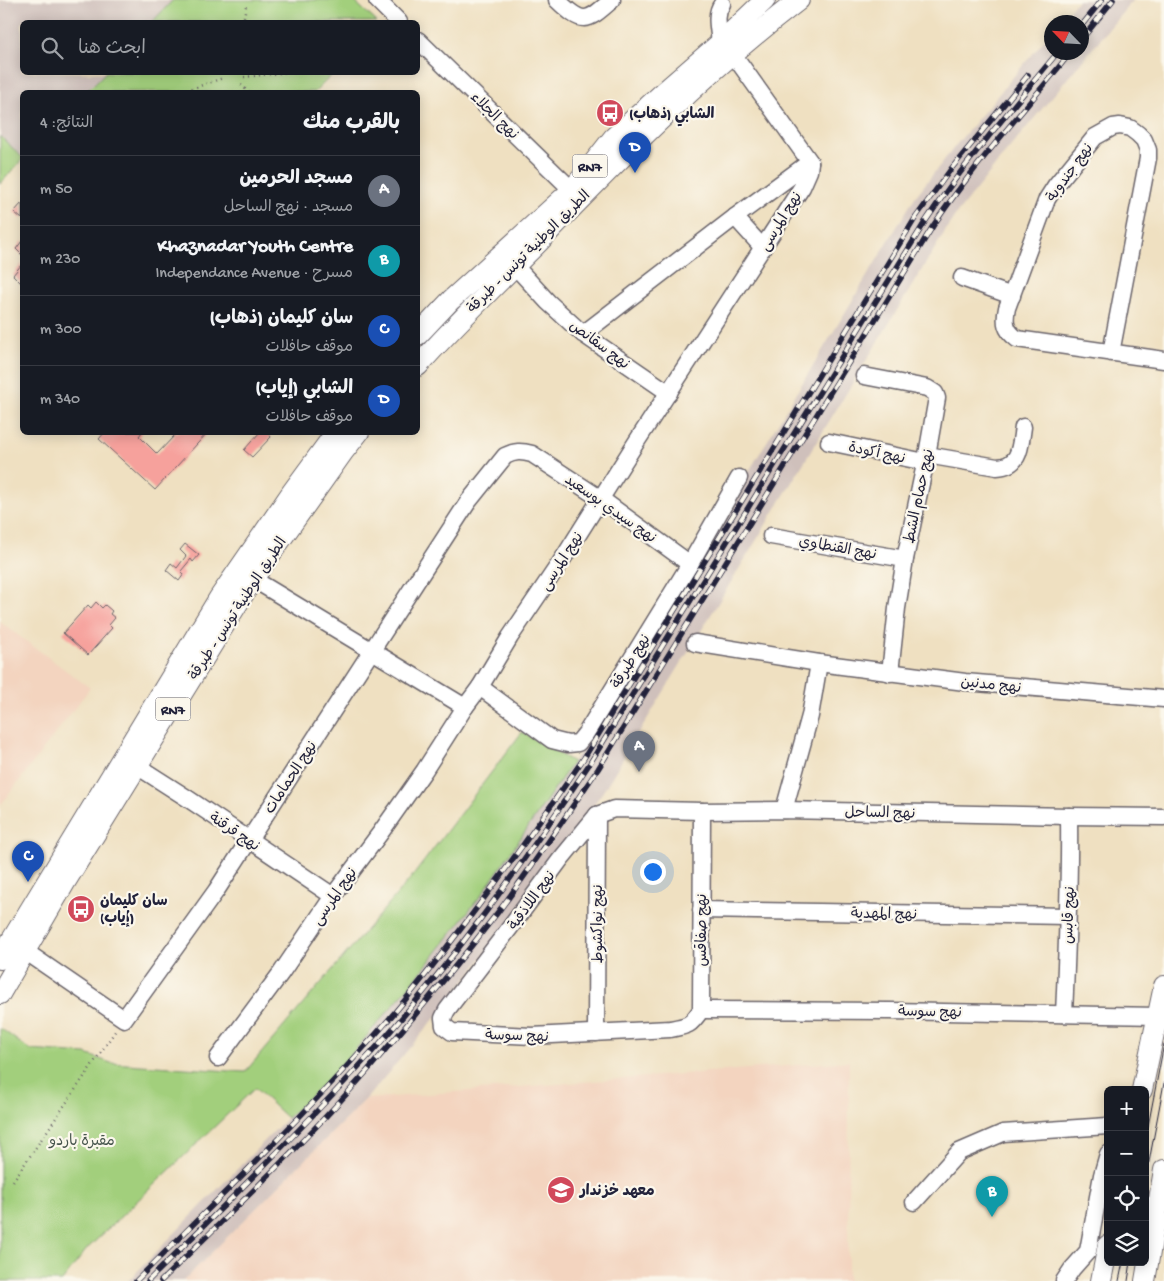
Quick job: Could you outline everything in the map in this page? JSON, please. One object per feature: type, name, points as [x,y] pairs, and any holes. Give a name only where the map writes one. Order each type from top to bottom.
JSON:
[{"type":"main road","name":"الطريق الوطنية تونس - طبرقة","points":[[420,364],[726,48],[765,0]]},
{"type":"main road","name":"الطريق الوطنية تونس - طبرقة","points":[[420,333],[451,300],[572,190],[613,138],[666,90],[799,0]]},
{"type":"main road","name":"الطريق الوطنية تونس - طبرقة","points":[[0,959],[219,598],[334,435]]},
{"type":"main road","name":"الطريق الوطنية تونس - طبرقة","points":[[0,994],[137,766],[253,579],[357,435]]},
{"type":"main road","points":[[1141,1086],[1164,986]]},
{"type":"main road","points":[[1146,1281],[1155,1216],[1164,1170]]},
{"type":"main road","points":[[1100,1250],[1101,1281]]},
{"type":"street","points":[[377,0],[397,20]]},
{"type":"street","points":[[558,0],[572,14],[583,18],[597,13],[612,0]]},
{"type":"street","points":[[583,334],[810,162],[726,48],[717,15],[722,4]]},
{"type":"street","name":"نهج الجلاء","points":[[420,42],[572,190]]},
{"type":"street","name":"نهج جندوبة","points":[[1111,353],[1148,158],[1148,150],[1144,140],[1130,128],[1120,126],[1113,127],[1095,136],[1047,199],[1007,308],[1005,319],[1010,334],[1017,339],[1111,353],[1164,360]]},
{"type":"street","name":"نهج المرسى","points":[[218,1058],[381,832],[480,687],[510,637],[564,557],[802,187],[809,171],[810,162]]},
{"type":"street","points":[[735,217],[763,248]]},
{"type":"street","name":"نهج سقانص","points":[[515,266],[548,302],[583,334],[669,393]]},
{"type":"street","points":[[962,278],[1012,296]]},
{"type":"street","name":"نهج حمام الشط","points":[[864,376],[922,386],[935,392],[937,401],[904,559],[890,673]]},
{"type":"street","name":"نهج أكودة","points":[[829,442],[926,459],[997,467],[1005,466],[1016,458],[1019,451],[1022,427]]},
{"type":"street","name":"نهج الحمامات","points":[[124,1019],[216,890],[473,495],[505,456],[513,452],[523,451],[532,454]]},
{"type":"street","name":"نهج سيدي بوسعيد","points":[[532,454],[601,499],[690,564]]},
{"type":"street","name":"نهج طبرقة","points":[[480,687],[552,740],[568,744],[578,743],[690,564],[739,478]]},
{"type":"street","name":"نهج القنطاوي","points":[[771,536],[904,559]]},
{"type":"street","points":[[253,579],[465,707]]},
{"type":"street","name":"نهج مدنين","points":[[696,643],[890,673],[965,682],[1164,699]]},
{"type":"street","points":[[784,810],[810,716],[819,662]]},
{"type":"street","name":"نهج قرقنة","points":[[137,766],[333,896]]},
{"type":"street","name":"نهج الساحل","points":[[597,815],[614,810],[784,810],[1164,817]]},
{"type":"street","name":"نهج صفاقس","points":[[701,1010],[702,811]]},
{"type":"street","name":"نهج اللاذقية","points":[[466,986],[560,860],[597,815]]},
{"type":"street","name":"نهج نواكشوط","points":[[596,1034],[597,815]]},
{"type":"street","name":"نهج قابس","points":[[1064,1014],[1070,870],[1069,816]]},
{"type":"street","name":"نهج المهدية","points":[[701,910],[1067,916]]},
{"type":"street","points":[[25,951],[124,1019]]},
{"type":"street","name":"نهج سوسة","points":[[466,986],[443,1018],[444,1026],[452,1032],[532,1036],[670,1030],[693,1022],[701,1010],[1158,1016]]},
{"type":"street","points":[[914,1202],[959,1152],[1002,1133],[1104,1126]]},
{"type":"street","points":[[1064,1281],[1072,1269],[1100,1250],[1102,1175],[1104,1168]]},
{"type":"path","points":[[243,20],[246,6]]},
{"type":"path","points":[[244,77],[262,75]]},
{"type":"path","points":[[188,90],[223,78]]},
{"type":"path","points":[[241,85],[247,90]]},
{"type":"path","points":[[13,1181],[124,1019]]},
{"type":"shaded area","points":[[0,0],[173,0],[154,20],[20,20],[20,75],[103,75],[88,90],[20,90],[20,155],[0,136]]},
{"type":"shaded area","points":[[1078,0],[1133,0],[1089,53],[1089,15],[1065,15]]},
{"type":"shaded area","points":[[1044,40],[1044,60],[1083,60],[954,217],[602,793],[447,1004],[366,1099],[183,1281],[128,1281],[287,1118],[338,1070],[417,977],[482,894],[573,762],[915,197]]},
{"type":"shaded area","points":[[0,622],[90,688],[0,806]]},
{"type":"shaded area","name":"معهد خزندار","points":[[849,1061],[848,1281],[183,1281],[366,1099]]},
{"type":"green space","points":[[173,0],[353,0],[375,20],[154,20]]},
{"type":"green space","points":[[103,75],[332,75],[317,90],[88,90]]},
{"type":"green space","points":[[0,136],[20,155],[20,162],[0,184]]},
{"type":"green space","name":"مقبرة باردو","points":[[522,732],[573,762],[482,894],[417,977],[338,1070],[287,1118],[255,1088],[87,1249],[62,1281],[0,1281],[0,1028],[30,1050],[86,1054],[111,1063],[245,1072],[415,873]]},
{"type":"building","points":[[20,205],[20,217],[14,212]]},
{"type":"building","points":[[20,244],[20,253],[16,249]]},
{"type":"building","points":[[20,266],[20,282],[13,275]]},
{"type":"building","points":[[102,435],[140,435],[157,454],[175,435],[205,435],[155,490],[99,439]]},
{"type":"building","points":[[257,435],[269,435],[271,437],[252,457],[244,450]]},
{"type":"building","points":[[185,544],[199,555],[193,562],[191,559],[181,571],[184,574],[179,581],[166,570],[171,563],[177,568],[186,556],[180,550]]},
{"type":"building","points":[[96,602],[102,608],[105,605],[112,611],[110,614],[115,618],[109,625],[112,628],[88,655],[63,633],[88,605],[91,608]]},
{"type":"tram line","points":[[1147,1131],[1164,1044]]},
{"type":"tram line","points":[[1146,1176],[1164,1083]]},
{"type":"tram line","points":[[1119,1281],[1122,1266]]},
{"type":"tram line","points":[[1128,1281],[1130,1266]]},
{"type":"railway","points":[[1089,16],[1102,0]]},
{"type":"railway","points":[[1089,30],[1113,0]]},
{"type":"railway","points":[[148,1281],[290,1139],[372,1052],[431,983],[486,911],[590,763],[925,222],[973,157],[1051,60]]},
{"type":"railway","points":[[161,1281],[328,1114],[440,985],[511,895],[598,769],[933,226],[965,181],[1064,60]]},
{"type":"railway","points":[[136,1281],[281,1136],[376,1034],[465,924],[500,877],[584,758],[916,217],[951,169],[1028,75]]},
{"type":"place","name":"الشابي (ذهاب)","points":[[610,113]]},
{"type":"place","name":"الشابي (إياب)","points":[[635,173]]},
{"type":"place","name":"مسجد الحرمين","points":[[639,772]]},
{"type":"place","name":"سان كليمان (ذهاب)","points":[[28,882]]},
{"type":"place","name":"سان كليمان (إياب)","points":[[81,909]]},
{"type":"place","name":"معهد خزندار","points":[[561,1190]]},
{"type":"place","name":"Khaznadar Youth Centre","points":[[992,1217]]}]
